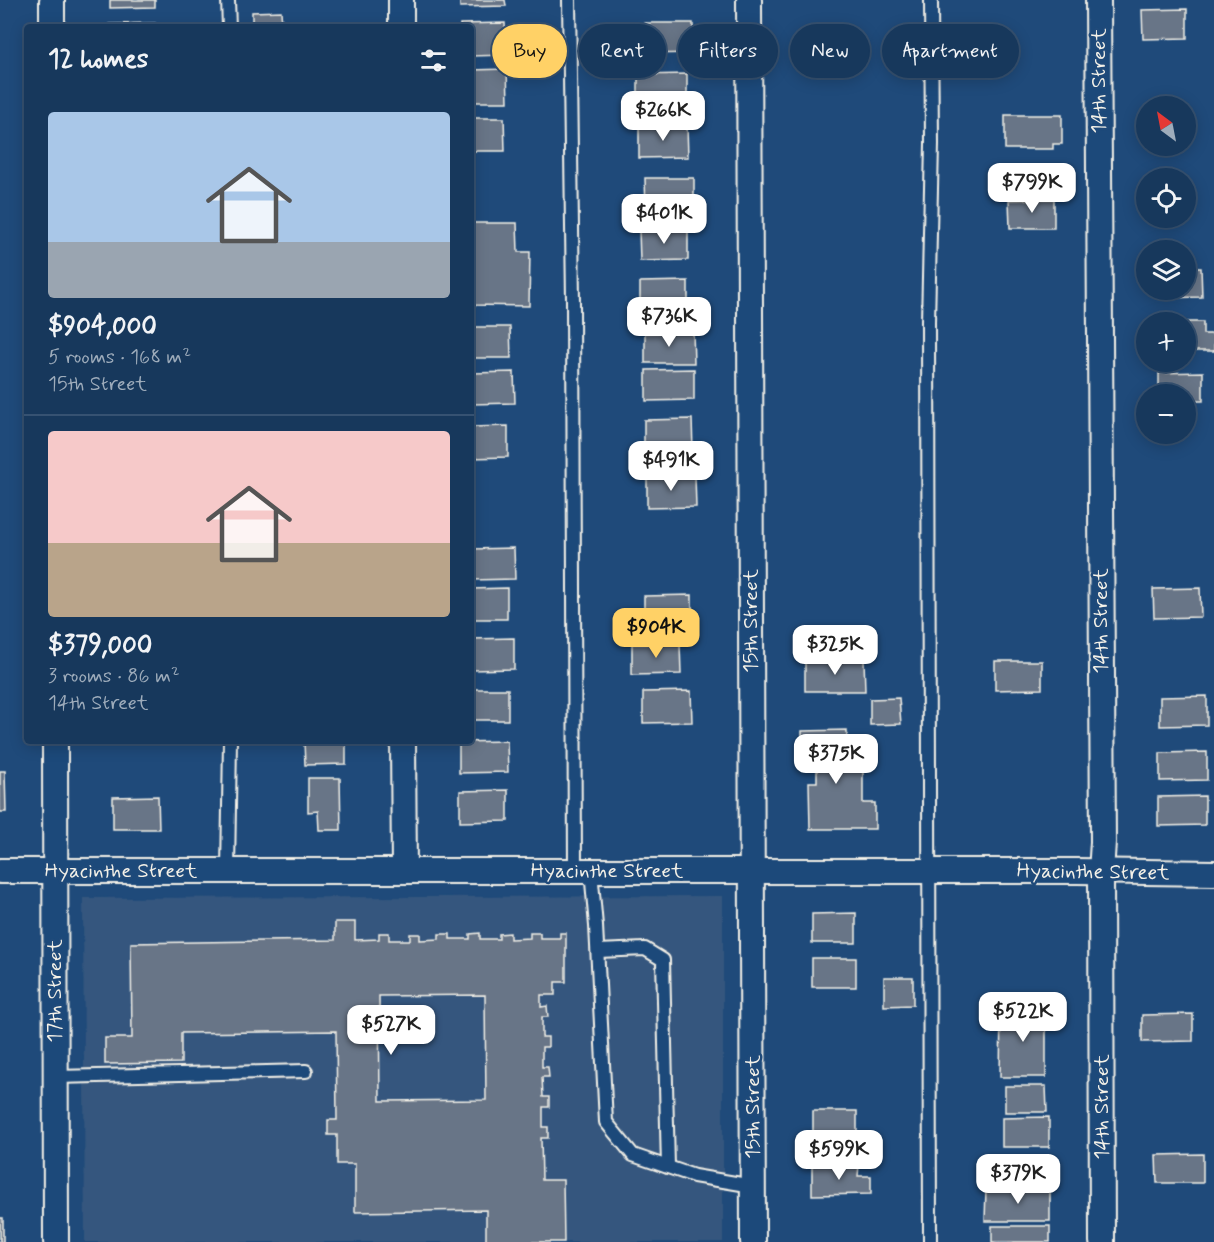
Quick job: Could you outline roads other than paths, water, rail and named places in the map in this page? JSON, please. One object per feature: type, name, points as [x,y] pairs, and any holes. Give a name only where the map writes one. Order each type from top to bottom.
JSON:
[{"type":"street","points":[[52,0],[52,24]]},
{"type":"street","points":[[401,0],[401,24]]},
{"type":"street","name":"15th Street","points":[[749,0],[753,1242]]},
{"type":"street","name":"14th Street","points":[[1098,0],[1102,1242]]},
{"type":"street","name":"17th Street","points":[[55,744],[56,1242]]},
{"type":"street","points":[[403,744],[404,871]]},
{"type":"street","name":"Hyacinthe Street","points":[[0,871],[1214,873]]},
{"type":"lane","points":[[228,0],[228,24]]},
{"type":"lane","points":[[569,0],[583,871],[596,926],[606,1122],[633,1155],[694,1176],[753,1186]]},
{"type":"lane","points":[[930,1242],[928,322],[932,144],[931,0]]},
{"type":"lane","points":[[228,871],[230,744]]},
{"type":"lane","points":[[598,951],[645,949],[663,960],[668,1167]]},
{"type":"lane","points":[[56,1077],[306,1071]]}]
